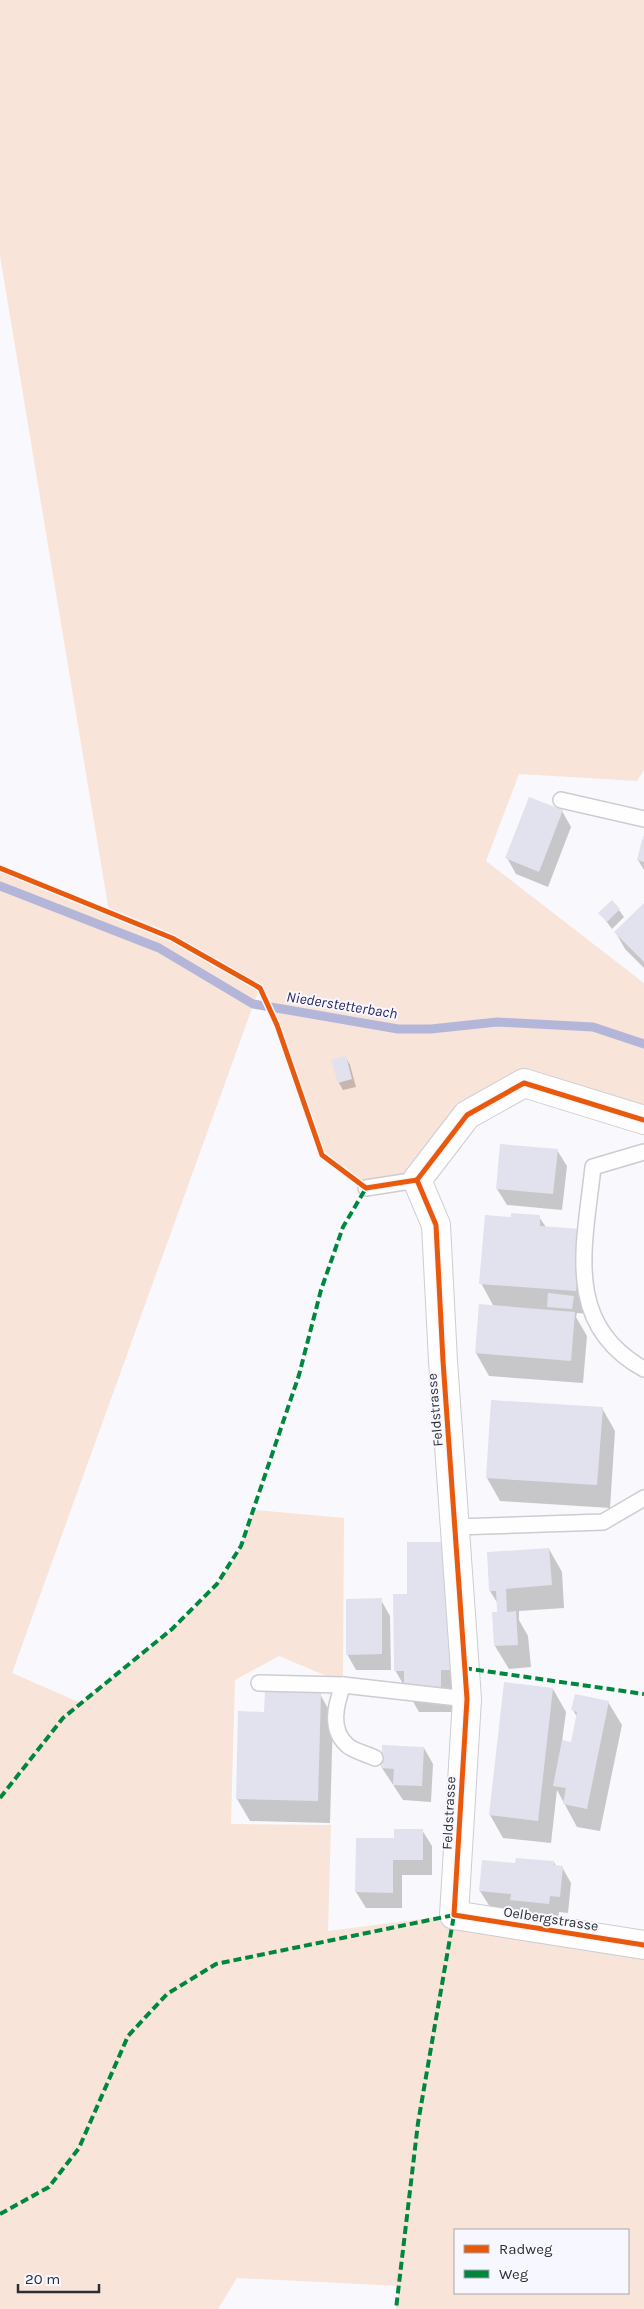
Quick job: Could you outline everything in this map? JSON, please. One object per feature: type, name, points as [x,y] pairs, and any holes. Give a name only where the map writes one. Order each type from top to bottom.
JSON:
[{"type":"street","points":[[417,1180],[467,1114],[524,1083],[644,1120]]},
{"type":"street","name":"Feldstrasse","points":[[417,1180],[436,1224],[443,1361],[467,1699],[454,1915]]},
{"type":"street","name":"Oelbergstrasse","points":[[454,1915],[644,1945]]},
{"type":"lane","points":[[561,800],[644,819]]},
{"type":"lane","points":[[644,1152],[593,1167],[586,1233],[584,1287],[592,1317],[612,1347],[644,1369]]},
{"type":"lane","points":[[366,1188],[417,1180]]},
{"type":"lane","points":[[456,1527],[603,1522],[644,1498]]},
{"type":"lane","points":[[259,1683],[343,1685],[467,1699]]},
{"type":"lane","points":[[343,1685],[336,1705],[337,1732],[347,1745],[376,1758]]},
{"type":"shaded area","points":[[0,0],[644,0],[644,770],[637,781],[519,774],[486,861],[644,983],[644,1120],[524,1083],[467,1115],[417,1180],[366,1188],[322,1155],[277,1025],[259,989],[12,1673],[81,1703],[151,1647],[185,1617],[216,1585],[234,1558],[255,1510],[344,1518],[343,1683],[279,1656],[235,1680],[231,1824],[331,1825],[328,1931],[454,1915],[644,1945],[644,2309],[396,2309],[399,2286],[237,2278],[218,2309],[0,2309],[0,868],[109,912],[0,256]]},
{"type":"building","points":[[529,797],[563,810],[539,872],[505,858]]},
{"type":"building","points":[[644,836],[644,862],[637,860]]},
{"type":"building","points":[[612,900],[620,909],[607,922],[598,913]]},
{"type":"building","points":[[644,903],[644,962],[614,932]]},
{"type":"building","points":[[346,1056],[352,1079],[338,1083],[331,1060]]},
{"type":"building","points":[[500,1144],[558,1149],[553,1194],[496,1189]]},
{"type":"building","points":[[511,1213],[540,1215],[540,1226],[581,1229],[576,1291],[479,1284],[485,1215],[511,1217]]},
{"type":"building","points":[[548,1293],[574,1296],[572,1309],[547,1307]]},
{"type":"building","points":[[479,1304],[575,1312],[571,1361],[475,1353]]},
{"type":"building","points":[[491,1400],[603,1407],[597,1485],[486,1478]]},
{"type":"building","points":[[407,1542],[448,1542],[450,1670],[441,1670],[441,1689],[404,1690],[404,1671],[394,1671],[393,1594],[407,1594]]},
{"type":"building","points":[[549,1548],[552,1585],[506,1589],[507,1612],[516,1611],[518,1645],[494,1646],[492,1612],[497,1612],[496,1591],[489,1591],[487,1552]]},
{"type":"building","points":[[382,1598],[382,1654],[346,1655],[346,1599]]},
{"type":"building","points":[[504,1682],[553,1688],[538,1821],[489,1815]]},
{"type":"building","points":[[265,1691],[321,1693],[318,1801],[236,1799],[238,1711],[264,1712]]},
{"type":"building","points":[[575,1694],[609,1701],[587,1809],[563,1804],[566,1788],[553,1786],[562,1740],[571,1742],[577,1712],[571,1710]]},
{"type":"building","points":[[382,1745],[424,1747],[422,1786],[393,1785],[394,1769],[381,1768]]},
{"type":"building","points":[[394,1829],[423,1829],[423,1860],[393,1860],[393,1893],[355,1892],[356,1838],[394,1838]]},
{"type":"building","points":[[516,1858],[554,1861],[554,1865],[563,1866],[560,1897],[550,1896],[549,1904],[510,1900],[511,1894],[479,1891],[482,1860],[515,1863]]},
{"type":"waterway","name":"Niederstetterbach","points":[[0,886],[159,948],[253,1004],[398,1029],[431,1029],[497,1022],[593,1027],[644,1044]]},
{"type":"marked path","points":[[0,1798],[63,1718],[172,1629],[217,1584],[241,1546],[299,1375],[321,1290],[343,1227],[366,1188],[363,1186]]},
{"type":"marked path","points":[[464,1668],[644,1694]]},
{"type":"marked path","points":[[0,2214],[49,2187],[79,2148],[128,2036],[167,1994],[216,1964],[454,1915],[418,2123],[396,2309]]},
{"type":"cycle path","points":[[0,868],[172,938],[260,988],[277,1025],[322,1155],[366,1188],[417,1180]]},
{"type":"cycle path","points":[[417,1180],[467,1115],[524,1083],[644,1120]]},
{"type":"cycle path","points":[[417,1180],[436,1225],[443,1361],[467,1699],[454,1915],[644,1945]]}]
